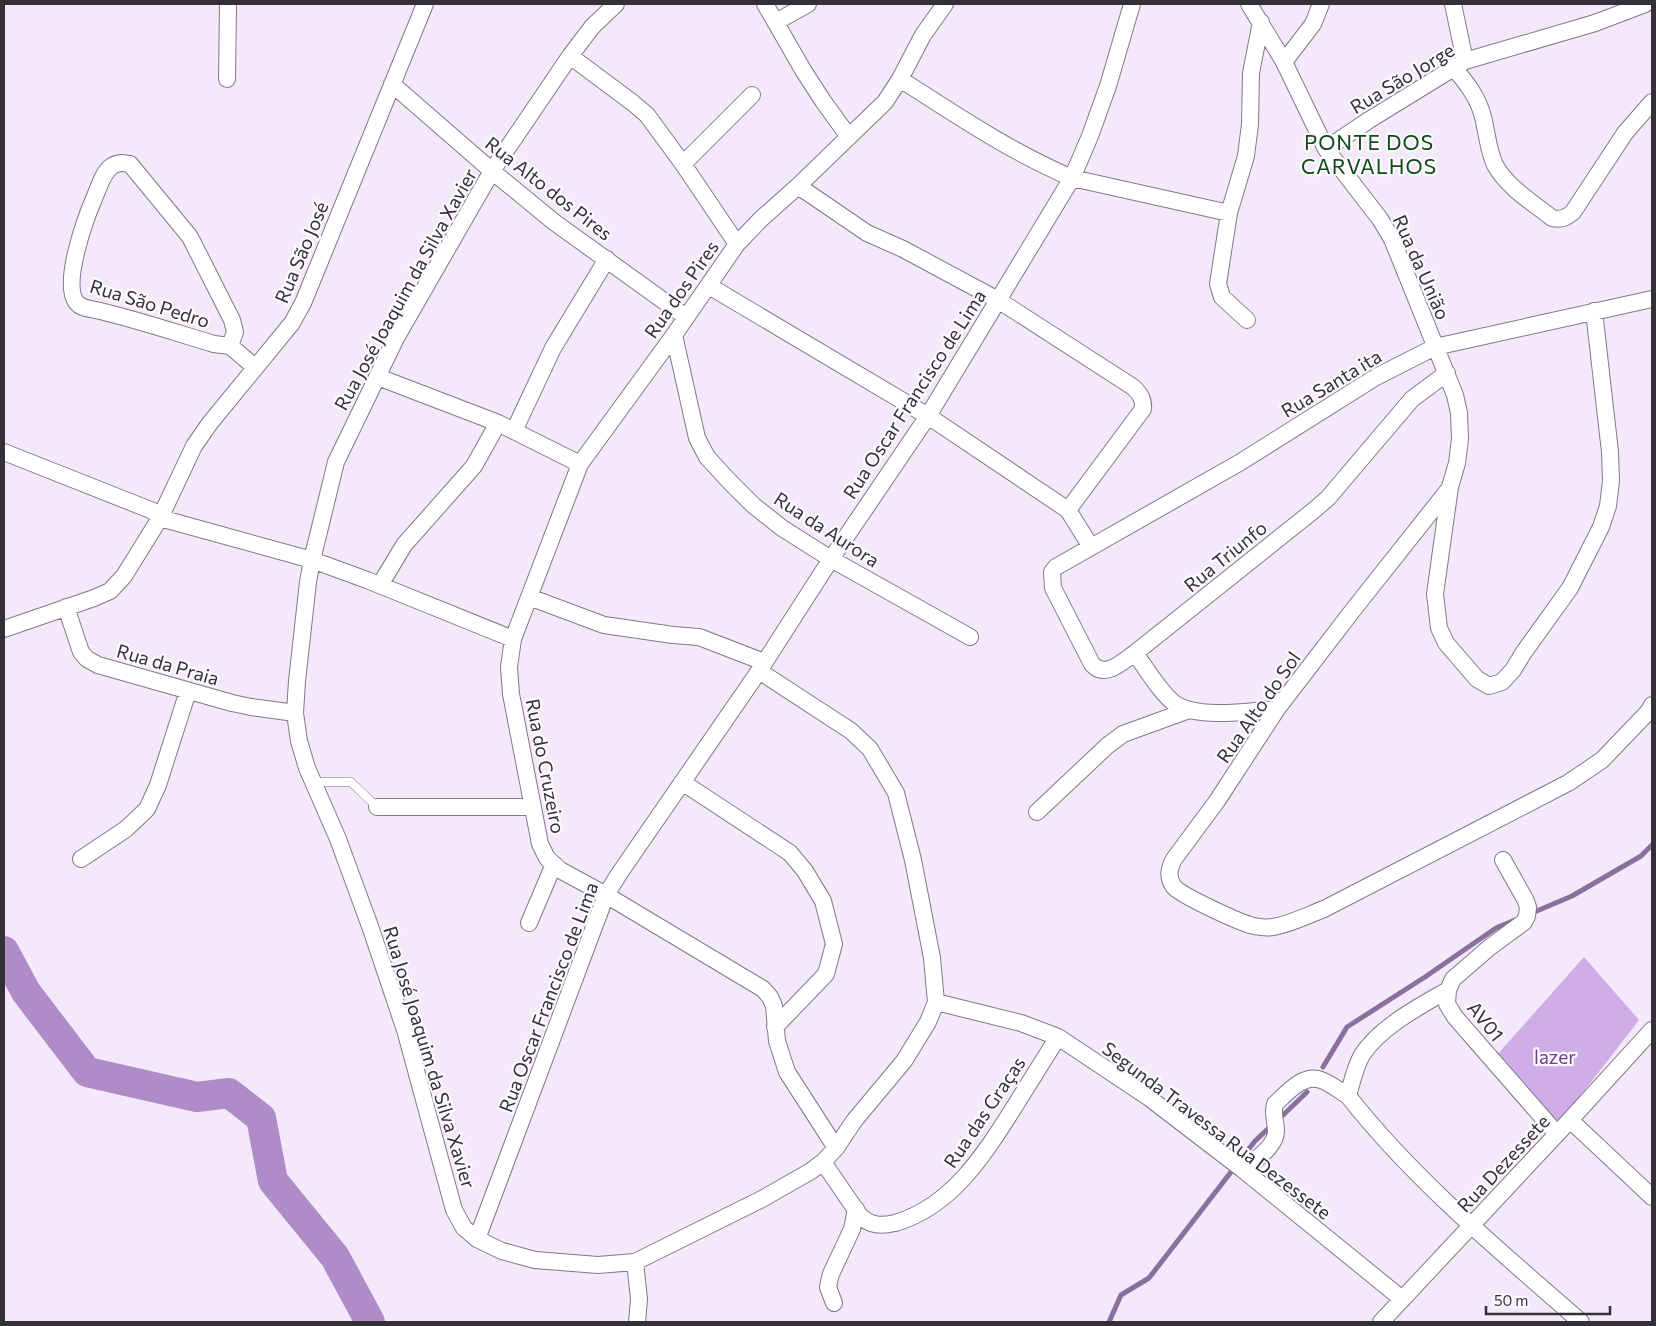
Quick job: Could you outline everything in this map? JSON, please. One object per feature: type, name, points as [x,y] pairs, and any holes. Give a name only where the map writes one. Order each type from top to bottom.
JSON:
[{"type":"street","points":[[227,79],[228,4]]},
{"type":"street","name":"Rua São José","points":[[4,628],[66,608],[110,591],[124,576],[160,518],[194,446],[210,423],[292,323],[303,303],[425,4]]},
{"type":"street","name":"Rua José Joaquim da Silva Xavier","points":[[529,597],[604,626],[699,637],[762,667],[851,731],[870,749],[896,793],[905,822],[932,958],[936,1002],[928,1022],[904,1061],[823,1162],[762,1199],[635,1262],[598,1265],[535,1260],[502,1251],[477,1239],[464,1228],[454,1210],[399,1012],[371,929],[342,848],[307,768],[299,742],[295,712],[312,560],[336,462],[396,338],[492,171],[592,26],[616,4]]},
{"type":"street","points":[[765,4],[808,78],[849,137]]},
{"type":"street","points":[[776,22],[808,4]]},
{"type":"street","name":"Rua dos Pires","points":[[513,639],[580,464],[709,286],[737,244],[885,102],[900,79],[923,35],[945,4]]},
{"type":"street","name":"Rua Oscar Francisco de Lima","points":[[477,1239],[606,895],[762,667],[831,559],[928,416],[1072,178],[1105,94],[1132,4]]},
{"type":"street","name":"Rua da União","points":[[1249,4],[1284,62],[1326,149],[1380,219],[1392,239],[1455,395],[1459,413],[1460,438],[1457,463],[1450,488],[1435,594],[1439,628],[1446,643],[1476,679],[1489,686],[1502,682],[1513,670],[1570,588],[1601,527],[1608,506],[1611,481],[1610,452],[1594,311]]},
{"type":"street","points":[[1284,62],[1313,24],[1321,4]]},
{"type":"street","points":[[1453,4],[1459,64],[1483,116],[1489,148],[1496,166],[1506,181],[1552,218],[1566,218],[1573,212],[1626,133],[1652,102]]},
{"type":"street","name":"Rua São Jorge","points":[[1326,149],[1459,64],[1595,23],[1645,4]]},
{"type":"street","points":[[1247,320],[1222,297],[1218,284],[1229,213],[1246,156],[1250,124],[1251,73],[1261,22]]},
{"type":"street","points":[[570,56],[633,103],[647,116],[683,164],[737,244]]},
{"type":"street","points":[[900,79],[977,128],[1049,168],[1072,178],[1229,213]]},
{"type":"street","name":"Rua Alto dos Pires","points":[[392,84],[554,222],[686,317]]},
{"type":"street","points":[[683,164],[752,95]]},
{"type":"street","name":"Rua São Pedro","points":[[230,346],[234,332],[232,320],[190,237],[130,164],[120,163],[110,167],[103,178],[84,222],[75,253],[72,289],[75,301],[80,306],[214,344],[230,346],[255,367]]},
{"type":"street","points":[[798,186],[867,234],[903,250],[998,300],[1133,388],[1141,396],[1144,402],[1143,409],[1068,510]]},
{"type":"street","points":[[514,430],[552,348],[607,259]]},
{"type":"street","points":[[709,286],[928,416],[1068,510],[1091,547]]},
{"type":"street","name":"Rua Santa ita","points":[[1056,567],[1239,463],[1376,377],[1435,347],[1652,299]]},
{"type":"street","name":"Rua da Aurora","points":[[674,335],[697,438],[707,457],[753,505],[782,528],[831,559],[970,636]]},
{"type":"street","name":"Rua Triunfo","points":[[1056,567],[1052,572],[1053,588],[1092,664],[1096,670],[1102,672],[1109,670],[1135,653],[1328,498],[1412,399],[1447,373]]},
{"type":"street","points":[[378,377],[498,422],[580,464]]},
{"type":"street","points":[[380,585],[404,545],[474,466],[498,422]]},
{"type":"street","points":[[4,452],[153,511],[160,518],[312,560],[380,585],[513,639]]},
{"type":"street","name":"Rua Alto do Sol","points":[[1450,488],[1277,709],[1217,801],[1174,859],[1169,869],[1170,880],[1175,888],[1196,901],[1252,925],[1273,927],[1324,908],[1568,784],[1602,760],[1649,711],[1652,704]]},
{"type":"street","name":"Rua da Praia","points":[[66,608],[81,652],[86,659],[98,665],[250,707],[295,712]]},
{"type":"street","name":"Rua do Cruzeiro","points":[[513,639],[509,667],[511,694],[540,844],[547,858],[560,870],[606,895],[763,990],[770,997],[774,1006],[775,1027],[781,1056],[787,1072],[836,1148]]},
{"type":"street","points":[[1135,653],[1167,696],[1176,704],[1189,710],[1207,712],[1277,709]]},
{"type":"street","points":[[81,859],[126,829],[147,809],[158,786],[188,691]]},
{"type":"street","points":[[1037,812],[1107,746],[1123,734],[1189,710]]},
{"type":"street","points":[[682,782],[790,854],[805,871],[823,901],[834,944],[826,974],[775,1027]]},
{"type":"street","points":[[378,807],[533,807]]},
{"type":"street","name":"AV01","points":[[1503,860],[1525,899],[1528,912],[1524,922],[1490,947],[1453,979],[1448,990],[1448,1004],[1455,1017],[1557,1134]]},
{"type":"street","points":[[529,923],[554,864]]},
{"type":"street","points":[[1348,1096],[1353,1076],[1362,1056],[1374,1040],[1418,1008],[1448,990]]},
{"type":"street","name":"Segunda Travessa Rua Dezessete","points":[[936,1002],[1021,1024],[1058,1037],[1148,1098],[1243,1169],[1402,1299]]},
{"type":"street","name":"Rua Dezessete","points":[[1381,1322],[1652,1030]]},
{"type":"street","name":"Rua das Graças","points":[[823,1162],[867,1223],[886,1225],[909,1219],[941,1199],[974,1168],[1058,1037]]},
{"type":"street","points":[[1243,1169],[1272,1143],[1276,1134],[1275,1104],[1295,1086],[1305,1081],[1320,1079],[1348,1096],[1373,1127],[1471,1226],[1581,1322]]},
{"type":"street","points":[[1570,1120],[1652,1197]]},
{"type":"street","points":[[834,1303],[828,1287],[829,1282],[852,1229],[856,1210]]},
{"type":"street","points":[[635,1262],[639,1299],[637,1322]]},
{"type":"lane","points":[[313,782],[351,782],[378,807]]},
{"type":"green space","name":"lazer","points":[[1584,957],[1639,1020],[1557,1126],[1497,1055]]},
{"type":"waterway","points":[[1532,913],[1572,896],[1641,856],[1652,845]]},
{"type":"waterway","points":[[1323,1067],[1347,1027],[1425,977],[1496,928],[1515,920]]},
{"type":"waterway","points":[[4,951],[26,992],[87,1072],[197,1097],[229,1093],[261,1118],[273,1181],[335,1257],[370,1322]]},
{"type":"waterway","points":[[1279,1119],[1307,1092]]},
{"type":"waterway","points":[[1109,1322],[1121,1295],[1149,1278],[1255,1141],[1272,1125]]},
{"type":"district","name":"PONTE DOS CARVALHOS","points":[[1369,153]]}]
